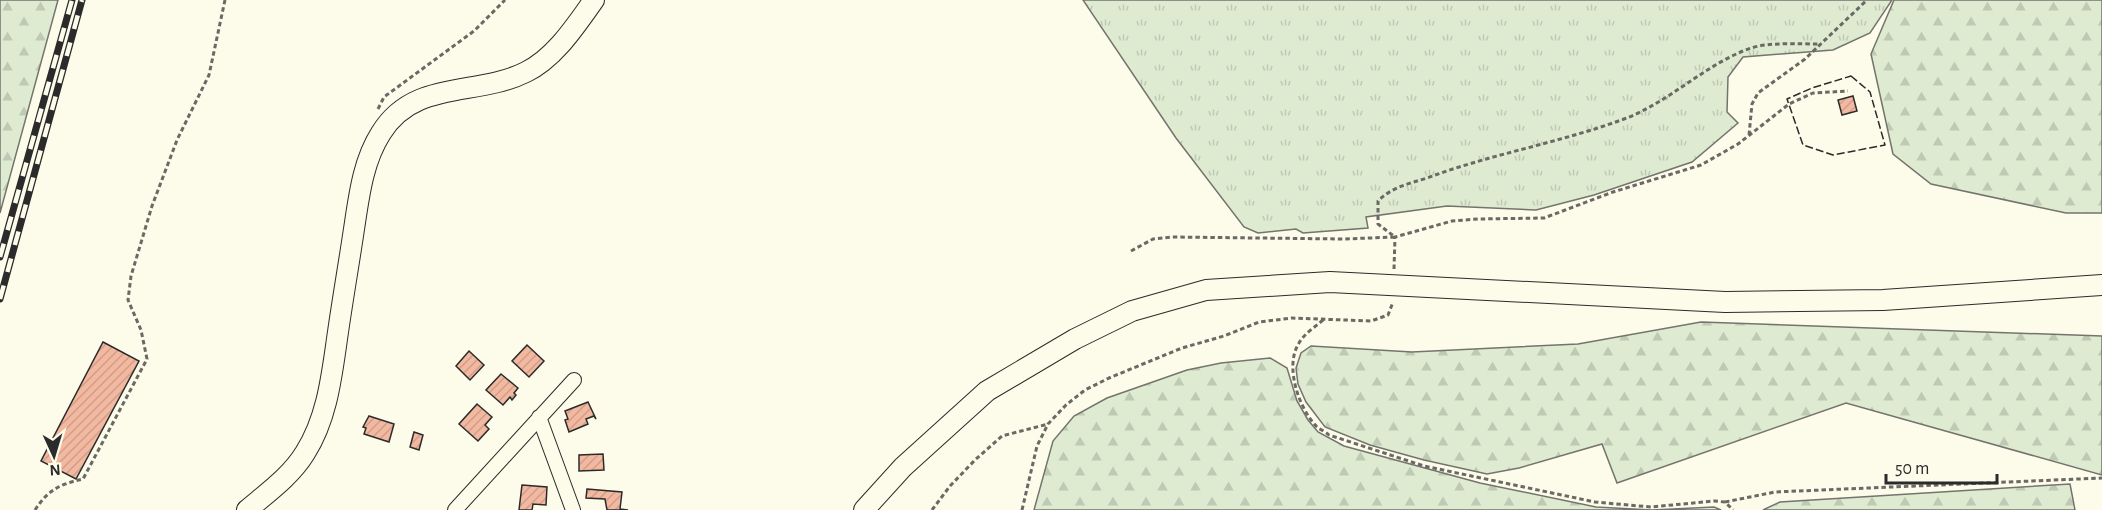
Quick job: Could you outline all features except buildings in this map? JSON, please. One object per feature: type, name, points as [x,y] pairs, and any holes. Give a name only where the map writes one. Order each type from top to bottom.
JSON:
[{"type":"street","points":[[247,510],[294,468],[305,455],[316,434],[330,386],[365,168],[382,131],[403,107],[419,99],[507,81],[528,71],[550,53],[572,30],[594,0]]},
{"type":"street","points":[[864,510],[903,467],[987,391],[1076,339],[1132,311],[1206,290],[1330,282],[1725,302],[1883,300],[2102,285]]},
{"type":"street","points":[[455,510],[574,380]]},
{"type":"street","points":[[539,417],[573,510]]},
{"type":"path","points":[[35,510],[45,495],[65,483],[83,479],[147,359],[141,330],[128,300],[131,276],[152,207],[177,140],[209,75],[225,0]]},
{"type":"path","points":[[382,131],[378,108],[384,97],[474,31],[505,0]]},
{"type":"path","points":[[1749,135],[1752,104],[1758,93],[1805,59],[1867,0]]},
{"type":"path","points":[[1395,237],[1378,224],[1378,201],[1388,191],[1449,169],[1625,118],[1679,90],[1720,62],[1754,48],[1789,44],[1820,44]]},
{"type":"path","points":[[1131,251],[1153,239],[1172,237],[1344,239],[1395,237],[1452,221],[1544,218],[1612,192],[1701,165],[1720,155],[1797,100],[1813,93],[1848,91]]},
{"type":"path","points":[[1022,510],[1037,446],[1048,424],[1065,405],[1085,390],[1182,348],[1224,336],[1259,322],[1292,318],[1371,321],[1388,315],[1395,300],[1393,285],[1395,237]]},
{"type":"path","points":[[1323,320],[1299,342],[1293,355],[1291,369],[1302,404],[1317,426],[1329,435],[1424,466],[1595,502],[1651,507],[1725,502],[1775,492],[2102,478]]},
{"type":"path","points":[[932,510],[950,486],[1002,436],[1048,424]]},
{"type":"path","points":[[1725,502],[1733,510]]},
{"type":"green space","points":[[0,0],[58,0],[0,213]]},
{"type":"green space","points":[[1083,0],[1892,0],[1870,33],[1833,50],[1743,57],[1728,77],[1727,112],[1738,123],[1692,162],[1594,195],[1536,210],[1447,206],[1366,217],[1368,228],[1303,233],[1296,229],[1258,233],[1244,227],[1176,138]]},
{"type":"green space","points":[[1894,0],[2102,0],[2102,213],[2066,213],[1931,184],[1893,154],[1871,54]]},
{"type":"green space","points":[[1701,322],[2102,336],[2102,475],[1846,403],[1617,483],[1602,444],[1519,468],[1487,474],[1370,445],[1325,427],[1306,402],[1298,384],[1296,368],[1301,353],[1311,346],[1412,352],[1578,344]]},
{"type":"green space","points":[[1270,358],[1287,368],[1297,401],[1318,432],[1344,446],[1480,483],[1596,507],[1652,510],[1034,510],[1053,441],[1074,416],[1107,398],[1187,370],[1221,363]]},
{"type":"green space","points":[[2070,484],[2075,510],[1763,510],[1780,502]]},
{"type":"green space","points":[[1714,507],[1721,510],[1652,510]]},
{"type":"railway","points":[[0,257],[72,0]]},
{"type":"railway","points":[[0,299],[82,0]]},
{"type":"fence","points":[[1851,76],[1870,92],[1885,145],[1833,155],[1803,145],[1787,99],[1812,88],[1851,76]]}]
